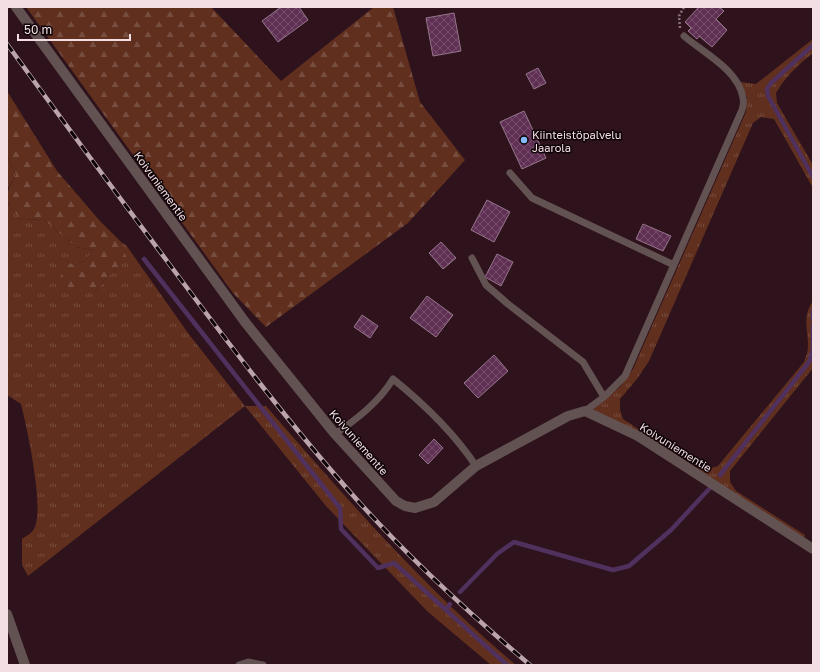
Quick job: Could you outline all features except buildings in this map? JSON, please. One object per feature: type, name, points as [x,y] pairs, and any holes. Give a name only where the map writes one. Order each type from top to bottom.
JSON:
[{"type":"street","name":"Koivuniementie","points":[[16,7],[245,322],[335,434],[396,501],[405,506],[416,508],[434,502],[476,466],[568,416],[585,411],[638,436],[813,549]]},
{"type":"street","points":[[7,614],[26,665]]},
{"type":"lane","points":[[585,411],[604,397],[625,376],[742,110],[743,98],[733,79],[724,67],[684,36]]},
{"type":"lane","points":[[510,173],[532,198],[674,265]]},
{"type":"lane","points":[[472,258],[486,285],[508,304],[583,362],[604,397]]},
{"type":"lane","points":[[335,434],[358,418],[386,391],[393,379],[410,392],[461,444],[476,466]]},
{"type":"lane","points":[[239,665],[248,662],[263,665]]},
{"type":"path","points":[[684,7],[678,22],[684,36]]},
{"type":"green space","points":[[26,7],[211,7],[281,81],[374,7],[393,7],[420,102],[465,160],[408,223],[266,327],[233,293]]},
{"type":"green space","points":[[813,39],[813,53],[792,72],[776,93],[777,103],[813,165],[813,188],[774,119],[761,117],[753,123],[649,361],[637,379],[620,399],[620,410],[623,419],[697,468],[708,469],[718,466],[804,362],[808,348],[806,323],[808,312],[813,301],[813,368],[730,471],[730,482],[736,491],[805,535],[804,540],[594,410],[594,407],[620,387],[633,369],[746,112],[747,98],[741,82],[756,84]]},
{"type":"green space","points":[[7,91],[57,171],[100,221],[121,242],[127,259],[107,277],[95,292],[76,291],[61,286],[60,278],[66,261],[74,265],[86,260],[93,250],[76,247],[43,219],[21,220],[7,199],[9,189],[16,175],[7,155]]},
{"type":"green space","points":[[7,155],[16,175],[7,190]]},
{"type":"green space","points":[[7,202],[21,220],[43,219],[76,247],[93,250],[86,260],[74,265],[66,261],[95,292],[107,277],[126,259],[121,242],[126,245],[188,333],[245,406],[28,576],[22,565],[22,539],[34,529],[37,519],[36,487],[34,468],[21,404],[7,395]]},
{"type":"green space","points":[[245,406],[266,406],[386,541],[449,605],[516,665],[491,665],[428,612],[326,506]]},
{"type":"waterway","points":[[813,45],[771,83],[767,89],[768,96],[813,177]]},
{"type":"waterway","points":[[144,259],[340,508],[341,529],[378,568],[394,563],[507,665]]},
{"type":"waterway","points":[[813,310],[813,319]]},
{"type":"waterway","points":[[720,475],[809,362],[813,350],[813,324]]},
{"type":"waterway","points":[[460,592],[497,554],[514,542],[613,570],[629,566],[671,530],[710,488]]},
{"type":"waterway","points":[[446,610],[450,604]]},
{"type":"railway","points":[[7,44],[213,322],[308,443],[378,523],[463,606],[530,665]]},
{"type":"place","name":"Kiinteistöpalvelu Jaarola","points":[[524,140]]}]
